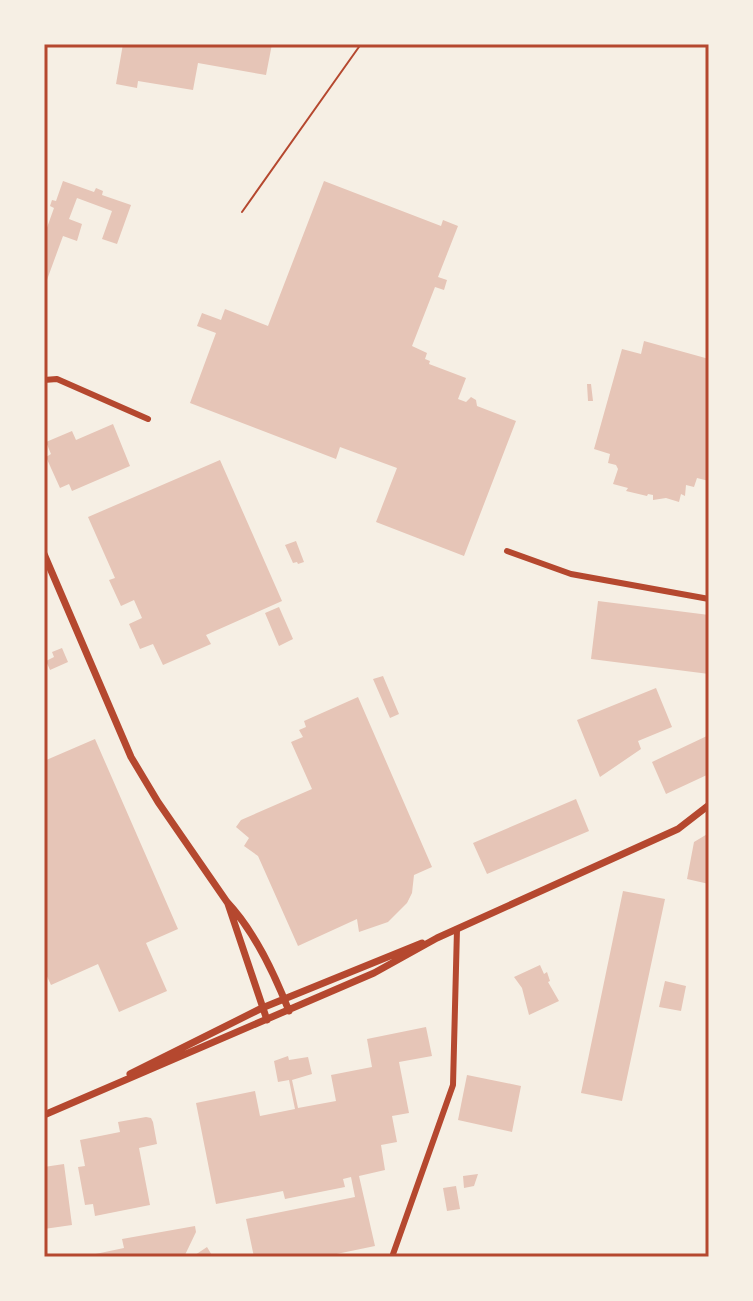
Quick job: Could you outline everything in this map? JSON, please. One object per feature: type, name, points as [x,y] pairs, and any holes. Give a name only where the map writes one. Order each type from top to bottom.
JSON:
[{"type":"street","points":[[44,380],[57,379],[148,419]]},
{"type":"street","points":[[507,551],[571,574],[709,599]]},
{"type":"street","points":[[44,554],[131,757],[158,802],[248,930],[289,1011]]},
{"type":"street","points":[[115,1083],[151,1062],[284,998],[437,938],[678,829],[709,805]]},
{"type":"street","points":[[227,902],[267,1020]]},
{"type":"street","points":[[392,1257],[453,1085],[457,929]]},
{"type":"street","points":[[44,1115],[374,973],[437,938]]},
{"type":"path","points":[[242,212],[361,44]]},
{"type":"building","points":[[123,44],[272,44],[266,75],[198,63],[193,90],[138,81],[137,88],[116,84]]},
{"type":"building","points":[[63,181],[94,192],[96,188],[103,191],[102,195],[131,205],[117,244],[102,239],[112,211],[77,198],[69,219],[82,224],[77,241],[63,236],[44,288],[44,236],[54,208],[50,206],[52,200],[56,201]]},
{"type":"building","points":[[324,181],[441,226],[443,220],[458,226],[438,277],[447,280],[444,290],[435,287],[412,346],[427,353],[425,359],[430,361],[429,364],[466,378],[458,399],[466,402],[471,397],[476,400],[477,406],[516,421],[464,556],[376,522],[397,468],[340,447],[336,459],[190,403],[216,333],[197,326],[202,313],[221,320],[225,309],[268,326]]},
{"type":"building","points":[[644,341],[709,359],[709,481],[697,478],[694,487],[686,485],[685,496],[681,494],[679,502],[666,498],[653,500],[653,495],[626,491],[628,488],[613,484],[618,469],[616,465],[608,463],[610,454],[594,449],[622,349],[641,354]]},
{"type":"building","points":[[587,384],[591,384],[593,401],[588,401]]},
{"type":"building","points":[[113,424],[130,466],[72,491],[69,484],[60,488],[46,457],[51,454],[46,442],[72,431],[76,440]]},
{"type":"building","points":[[220,460],[282,601],[206,635],[211,644],[163,665],[153,644],[140,649],[129,624],[142,618],[134,600],[121,606],[109,580],[115,578],[88,517]]},
{"type":"building","points":[[296,541],[304,562],[298,564],[293,563],[285,545]]},
{"type":"building","points":[[598,601],[709,615],[709,674],[591,659]]},
{"type":"building","points":[[279,607],[293,639],[279,646],[265,613]]},
{"type":"building","points":[[62,648],[68,662],[50,670],[46,661],[54,657],[52,652]]},
{"type":"building","points":[[383,676],[399,714],[390,718],[373,679]]},
{"type":"building","points":[[656,688],[672,727],[638,741],[641,749],[600,777],[577,720]]},
{"type":"building","points":[[358,697],[432,867],[414,875],[412,893],[407,903],[388,922],[359,932],[357,919],[298,946],[258,856],[244,846],[249,838],[236,827],[241,820],[312,789],[291,742],[303,737],[299,730],[306,727],[304,721]]},
{"type":"building","points":[[709,735],[709,774],[666,794],[652,762]]},
{"type":"building","points":[[95,739],[178,929],[146,943],[167,991],[119,1012],[98,964],[51,985],[44,970],[44,761]]},
{"type":"building","points":[[576,799],[589,831],[487,874],[473,843]]},
{"type":"building","points":[[709,833],[709,884],[687,879],[694,842]]},
{"type":"building","points":[[623,891],[665,899],[622,1101],[581,1093]]},
{"type":"building","points":[[540,965],[544,974],[547,972],[548,982],[559,1001],[529,1015],[522,988],[514,977]]},
{"type":"building","points":[[665,981],[686,986],[681,1011],[659,1007]]},
{"type":"building","points":[[426,1027],[432,1056],[399,1062],[409,1113],[392,1116],[397,1142],[381,1145],[385,1170],[359,1176],[375,1246],[322,1257],[254,1257],[246,1219],[355,1197],[351,1177],[343,1179],[345,1187],[285,1199],[283,1191],[216,1204],[196,1103],[255,1091],[260,1116],[295,1109],[289,1080],[278,1082],[274,1061],[288,1056],[289,1060],[308,1057],[312,1074],[292,1080],[298,1108],[336,1101],[331,1075],[372,1067],[367,1039]]},
{"type":"building","points":[[467,1075],[521,1086],[512,1132],[458,1120]]},
{"type":"building","points":[[146,1117],[153,1122],[157,1144],[139,1148],[150,1205],[95,1216],[93,1204],[85,1205],[78,1167],[85,1166],[80,1140],[120,1132],[118,1122]]},
{"type":"building","points":[[64,1164],[72,1225],[44,1229],[44,1167]]},
{"type":"building","points":[[478,1174],[474,1186],[464,1188],[463,1176]]},
{"type":"building","points":[[456,1186],[460,1209],[447,1211],[443,1188]]},
{"type":"building","points":[[195,1226],[196,1232],[184,1257],[81,1257],[124,1248],[122,1239]]},
{"type":"building","points":[[207,1247],[213,1257],[192,1257]]}]
